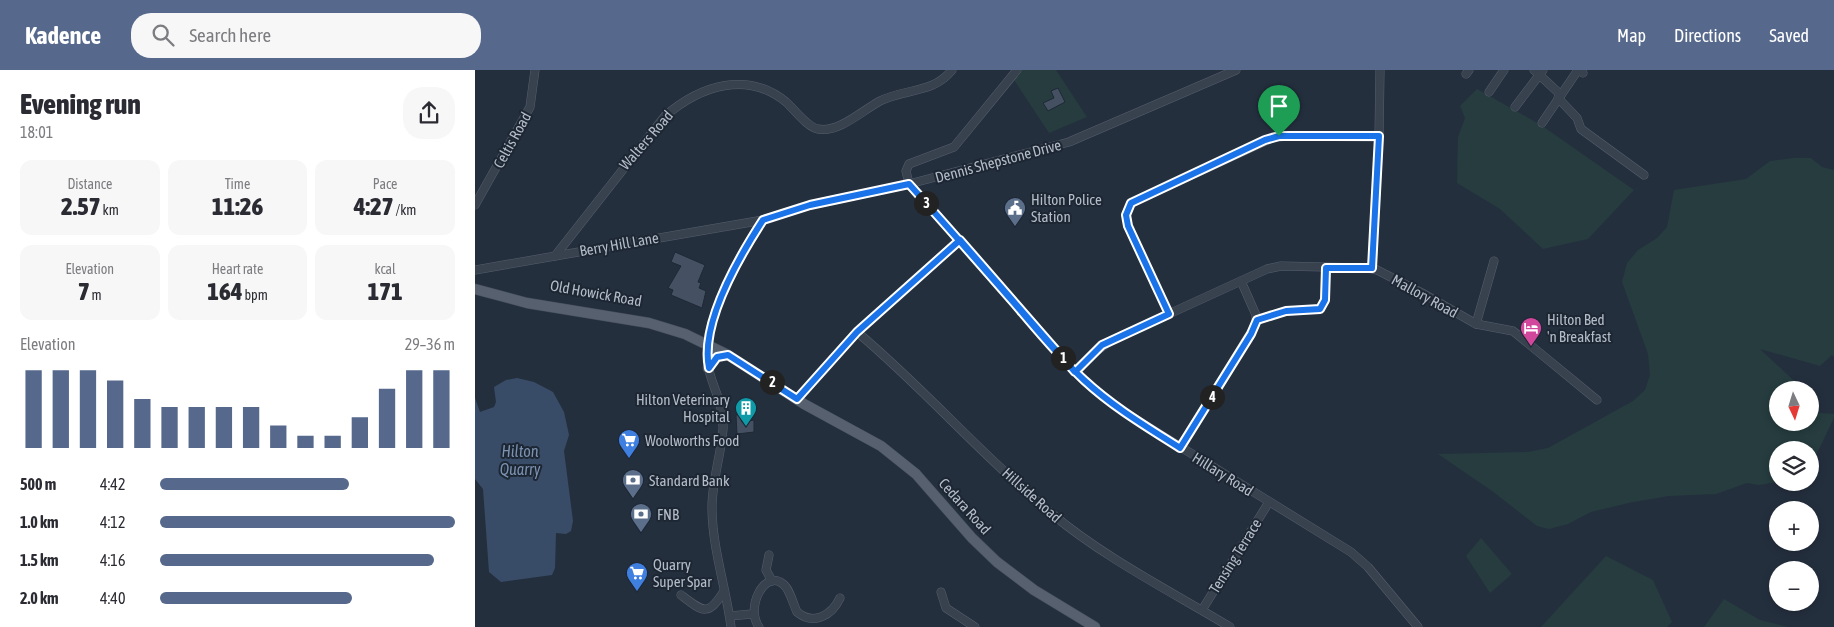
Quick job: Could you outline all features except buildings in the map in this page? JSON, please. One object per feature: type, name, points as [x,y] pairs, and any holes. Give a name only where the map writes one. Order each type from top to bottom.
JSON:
[{"type":"main road","name":"Old Howick Road","points":[[475,283],[529,297],[646,317],[673,324],[709,342]]},
{"type":"main road","name":"Old Howick Road","points":[[475,289],[527,303],[649,323],[709,342]]},
{"type":"main road","name":"Cedara Road","points":[[709,342],[798,397]]},
{"type":"main road","name":"Cedara Road","points":[[709,342],[812,407],[881,446],[916,474],[972,538],[997,562],[1034,590],[1095,627]]},
{"type":"main road","points":[[709,368],[717,357],[728,355]]},
{"type":"street","name":"Celtis Road","points":[[475,206],[530,107],[535,70]]},
{"type":"street","name":"Walters Road","points":[[555,256],[665,116],[697,93],[727,85],[758,87],[775,93],[815,128],[825,129],[844,123],[881,101],[900,93],[934,86],[952,70]]},
{"type":"street","points":[[909,184],[906,171],[909,164],[954,147],[1017,70]]},
{"type":"street","name":"Dennis Shepstone Drive","points":[[763,220],[810,205],[909,184],[1069,142],[1236,70]]},
{"type":"street","points":[[1372,268],[1379,136],[1380,70]]},
{"type":"street","points":[[1489,92],[1504,70]]},
{"type":"street","points":[[1542,123],[1578,70],[1583,73]]},
{"type":"street","points":[[1515,108],[1539,71],[1577,118],[1581,129],[1644,175]]},
{"type":"street","points":[[1169,314],[1128,226],[1126,215],[1131,203],[1272,138],[1287,136],[1379,136]]},
{"type":"street","name":"Hillary Road","points":[[909,184],[1075,372],[1123,412],[1360,559],[1418,627]]},
{"type":"street","name":"Berry Hill Lane","points":[[475,270],[763,220]]},
{"type":"street","points":[[731,627],[716,549],[712,506],[723,428],[722,408],[709,368],[709,342],[720,302],[741,256],[763,220]]},
{"type":"street","points":[[798,397],[857,332],[960,240]]},
{"type":"street","points":[[1476,324],[1494,261]]},
{"type":"street","name":"Mallory Road","points":[[1075,372],[1102,345],[1267,269],[1281,266],[1372,268],[1422,293],[1476,324],[1506,329],[1517,334],[1597,400]]},
{"type":"street","points":[[1257,320],[1286,311],[1320,309],[1325,300],[1326,268]]},
{"type":"street","points":[[1180,448],[1251,334],[1257,320],[1241,281]]},
{"type":"street","name":"Hillside Road","points":[[857,332],[900,369],[1050,513],[1089,541],[1230,627]]},
{"type":"street","name":"Tensing Terrace","points":[[1202,610],[1269,502]]},
{"type":"street","points":[[769,555],[766,570],[772,581]]},
{"type":"street","points":[[759,627],[752,614],[757,596],[765,585],[772,581],[782,582],[786,586],[797,612],[810,618],[820,618],[829,614],[840,598]]},
{"type":"street","points":[[681,595],[699,609],[705,610],[715,605],[724,591]]},
{"type":"street","points":[[941,592],[946,608],[975,627]]},
{"type":"street","points":[[729,616],[752,614]]},
{"type":"green space","points":[[1022,70],[1056,70],[1087,117],[1049,133],[1014,80]]},
{"type":"green space","points":[[1477,89],[1541,125],[1634,190],[1588,239],[1543,249],[1500,209],[1457,183],[1458,137],[1465,118],[1460,106]]},
{"type":"green space","points":[[1811,158],[1822,167],[1834,170],[1834,357],[1832,355],[1820,366],[1760,349],[1794,381],[1769,381],[1769,431],[1819,431],[1819,413],[1834,414],[1834,418],[1819,449],[1819,441],[1769,441],[1769,483],[1759,485],[1747,483],[1716,494],[1669,496],[1633,502],[1591,512],[1568,524],[1549,529],[1537,526],[1492,491],[1438,454],[1528,452],[1548,448],[1633,401],[1645,390],[1650,375],[1648,354],[1622,282],[1627,263],[1638,250],[1657,238],[1667,227],[1674,190],[1746,179],[1770,161]]},
{"type":"green space","points":[[1481,538],[1512,574],[1490,593],[1466,556]]},
{"type":"green space","points":[[1606,556],[1653,580],[1672,622],[1667,627],[1541,627]]},
{"type":"green space","points":[[1724,599],[1760,620],[1788,627],[1704,627]]},
{"type":"water","name":"Hilton Quarry","points":[[517,378],[534,382],[553,392],[564,412],[569,435],[564,451],[573,521],[571,531],[566,534],[556,533],[555,568],[552,575],[501,582],[489,572],[483,489],[475,479],[475,398],[480,412],[494,407],[496,402],[494,387],[506,380]]},
{"type":"place","name":"Hilton Police Station","points":[[1015,227]]},
{"type":"place","name":"Hilton Bed 'n Breakfast","points":[[1531,347]]},
{"type":"place","name":"Hilton Veterinary Hospital","points":[[746,427]]},
{"type":"place","name":"Woolworths Food","points":[[629,459]]},
{"type":"place","name":"Standard Bank","points":[[633,499]]},
{"type":"place","name":"FNB","points":[[641,533]]},
{"type":"place","name":"Quarry Super Spar","points":[[637,592]]},
{"type":"route","points":[[1279,136],[1265,140],[1131,203],[1126,215],[1128,226],[1169,314],[1102,345],[1075,372],[960,240],[857,332],[797,399],[728,355],[717,357],[711,362],[709,368],[707,358],[708,345],[720,302],[741,256],[763,220],[810,205],[909,184],[960,240],[1046,340],[1075,372],[1085,382],[1123,412],[1180,448],[1251,334],[1257,320],[1286,311],[1320,309],[1325,300],[1326,268],[1372,268],[1379,136],[1279,136]]}]
